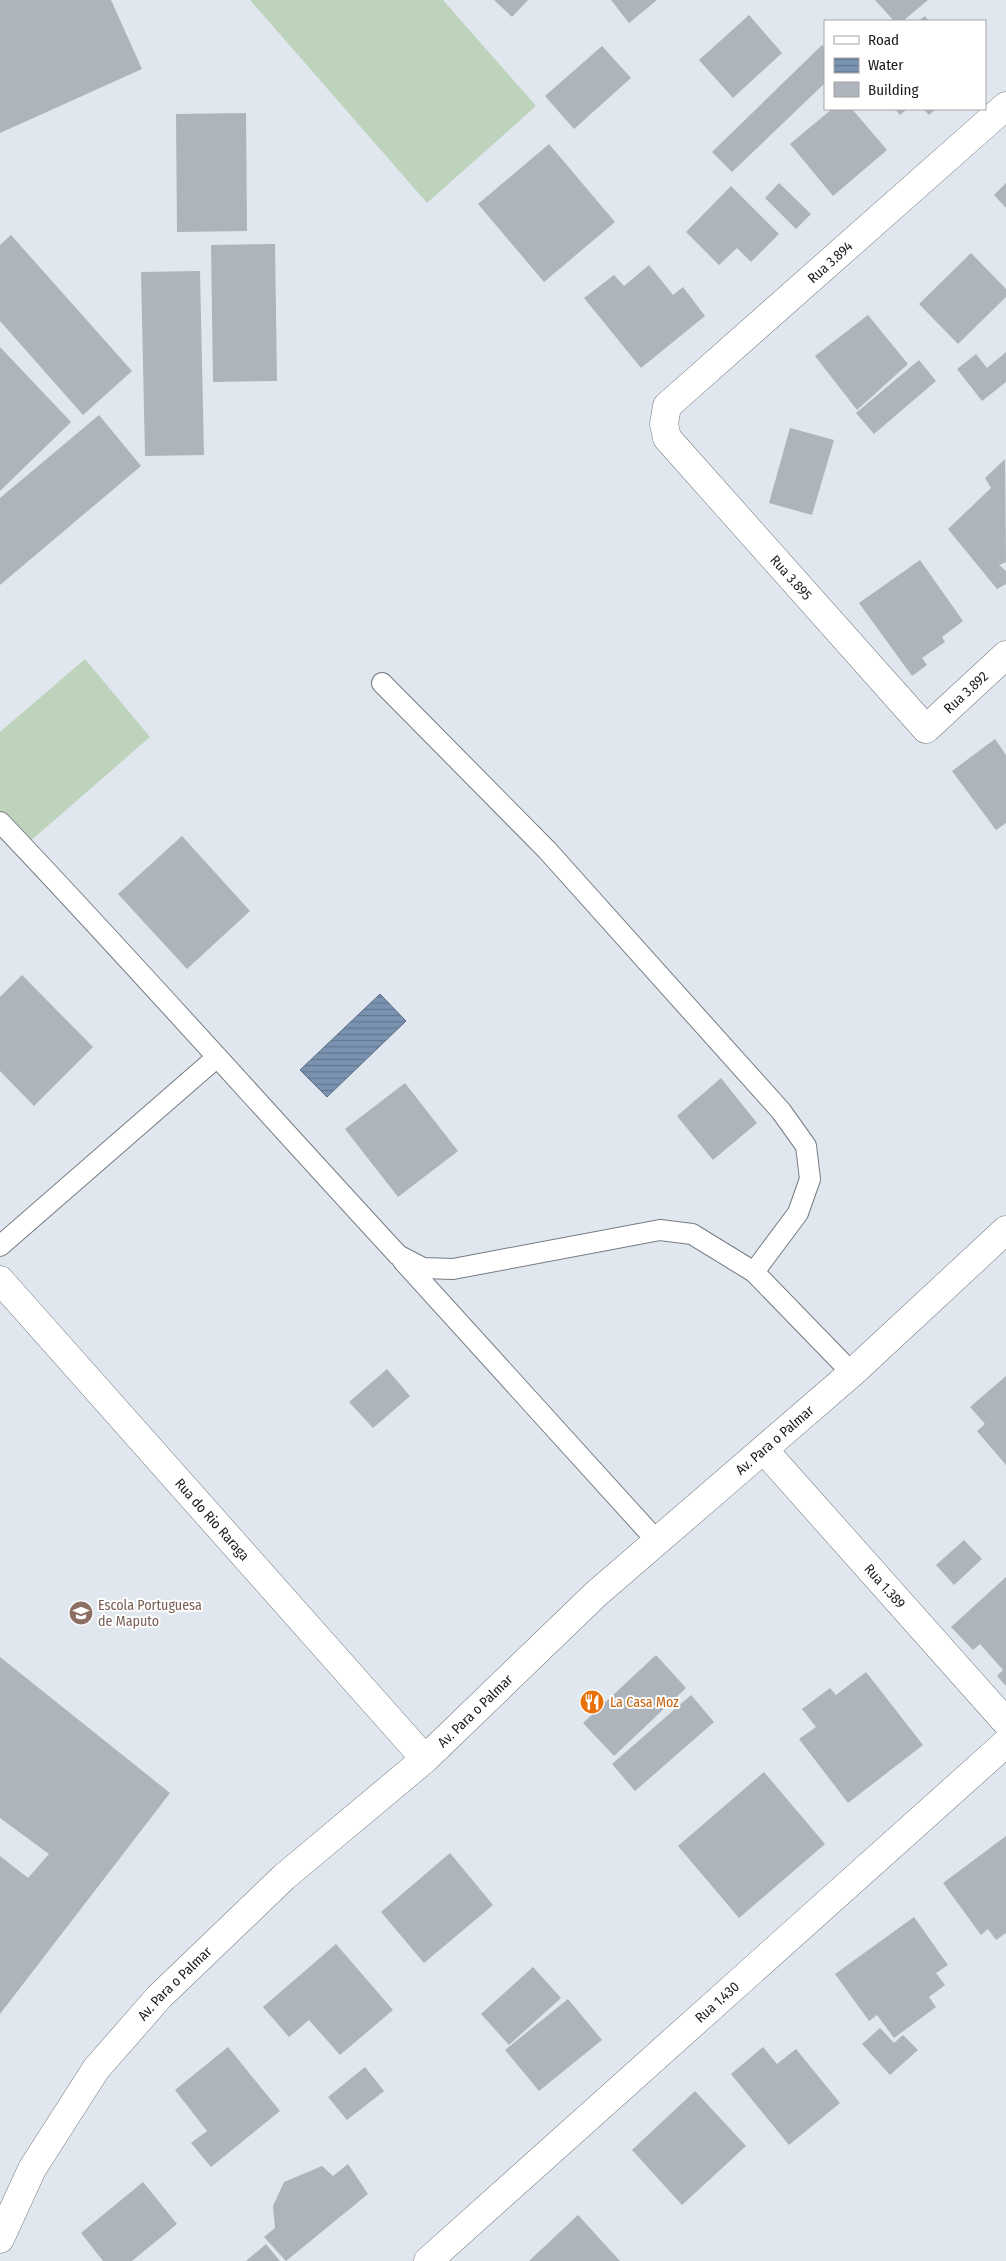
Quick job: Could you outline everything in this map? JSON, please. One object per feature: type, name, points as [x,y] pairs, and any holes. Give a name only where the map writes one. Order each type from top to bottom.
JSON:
[{"type":"street","name":"Rua 3.894","points":[[664,424],[667,406],[1006,106]]},
{"type":"street","name":"Rua 3.895","points":[[664,424],[668,438],[926,729]]},
{"type":"street","name":"Rua 3.892","points":[[926,729],[1006,655]]},
{"type":"street","name":"Av. Para o Palmar","points":[[0,2239],[32,2169],[96,2068],[159,1997],[284,1877],[426,1759],[596,1594],[852,1373],[1006,1230]]},
{"type":"street","name":"Rua do Rio Raraga","points":[[0,1280],[426,1759]]},
{"type":"street","name":"Rua 1.389","points":[[764,1450],[1006,1722]]},
{"type":"street","name":"Rua 1.430","points":[[428,2261],[1006,1743]]},
{"type":"lane","points":[[382,683],[554,858],[781,1111],[806,1146],[810,1179],[798,1213],[754,1272]]},
{"type":"lane","points":[[0,822],[112,940],[216,1058],[398,1255],[657,1541]]},
{"type":"lane","points":[[0,1246],[216,1058]]},
{"type":"lane","points":[[398,1255],[423,1268],[453,1269],[660,1230],[692,1234],[754,1272],[852,1373]]},
{"type":"green space","points":[[250,0],[443,0],[536,106],[427,203]]},
{"type":"green space","points":[[85,659],[150,737],[28,843],[0,810],[0,732]]},
{"type":"water","points":[[380,994],[406,1021],[327,1097],[300,1070]]},
{"type":"building","points":[[0,0],[111,0],[142,69],[0,133]]},
{"type":"building","points":[[494,0],[528,0],[512,17]]},
{"type":"building","points":[[611,0],[657,0],[629,23]]},
{"type":"building","points":[[875,0],[928,0],[904,20],[893,20]]},
{"type":"building","points":[[749,15],[782,53],[733,98],[699,60]]},
{"type":"building","points":[[925,16],[928,20],[919,20]]},
{"type":"building","points":[[822,45],[824,47],[824,84],[732,172],[712,152]]},
{"type":"building","points":[[602,46],[631,78],[574,129],[545,96]]},
{"type":"building","points":[[831,110],[853,110],[887,150],[833,196],[790,144]]},
{"type":"building","points":[[896,110],[906,110],[900,115]]},
{"type":"building","points":[[924,110],[935,110],[929,115]]},
{"type":"building","points":[[246,113],[247,231],[177,232],[176,114]]},
{"type":"building","points":[[549,144],[615,222],[544,282],[478,204]]},
{"type":"building","points":[[779,183],[811,214],[796,229],[765,198]]},
{"type":"building","points":[[1006,183],[1006,208],[994,195]]},
{"type":"building","points":[[731,186],[779,234],[751,262],[737,248],[719,265],[686,232]]},
{"type":"building","points":[[11,235],[132,371],[83,415],[0,321],[0,245]]},
{"type":"building","points":[[275,244],[277,381],[213,382],[211,245]]},
{"type":"building","points":[[971,253],[1006,289],[1006,297],[958,344],[919,304]]},
{"type":"building","points":[[649,265],[673,295],[683,287],[705,316],[641,368],[584,298],[614,275],[624,286]]},
{"type":"building","points":[[200,271],[204,455],[145,456],[141,272]]},
{"type":"building","points":[[868,315],[908,364],[857,410],[815,356]]},
{"type":"building","points":[[0,347],[71,422],[0,491]]},
{"type":"building","points":[[1006,352],[1006,382],[982,401],[957,369],[976,354],[987,368]]},
{"type":"building","points":[[919,360],[936,381],[874,434],[856,413]]},
{"type":"building","points":[[99,415],[141,466],[0,585],[0,498]]},
{"type":"building","points":[[790,428],[834,440],[812,515],[769,503]]},
{"type":"building","points":[[1005,459],[1006,562],[999,565],[1006,571],[1006,584],[997,589],[948,529],[991,488],[985,478]]},
{"type":"building","points":[[920,560],[963,621],[942,637],[945,642],[922,658],[927,665],[912,676],[859,603]]},
{"type":"building","points":[[995,739],[1006,755],[1006,823],[996,830],[952,771]]},
{"type":"building","points":[[182,836],[250,911],[187,969],[118,894]]},
{"type":"building","points":[[22,975],[93,1047],[34,1106],[0,1071],[0,997]]},
{"type":"building","points":[[721,1078],[757,1123],[713,1160],[677,1116]]},
{"type":"building","points":[[405,1083],[458,1151],[398,1197],[345,1129]]},
{"type":"building","points":[[387,1369],[410,1396],[373,1428],[349,1402]]},
{"type":"building","points":[[1006,1376],[1006,1465],[977,1431],[985,1424],[970,1407]]},
{"type":"building","points":[[964,1540],[982,1559],[954,1585],[936,1565]]},
{"type":"building","points":[[1006,1577],[1006,1686],[997,1676],[1003,1670],[980,1644],[973,1650],[951,1627]]},
{"type":"building","points":[[656,1655],[686,1688],[614,1756],[583,1723]]},
{"type":"building","points":[[0,1657],[170,1793],[0,2014],[0,1856],[28,1878],[49,1854],[0,1818]]},
{"type":"building","points":[[866,1672],[923,1745],[848,1803],[799,1739],[816,1727],[802,1709],[830,1688],[836,1695]]},
{"type":"building","points":[[691,1695],[714,1722],[635,1791],[612,1764]]},
{"type":"building","points":[[764,1772],[825,1844],[739,1918],[678,1846]]},
{"type":"building","points":[[1006,1836],[1006,1933],[996,1940],[988,1929],[981,1935],[943,1883]]},
{"type":"building","points":[[450,1853],[493,1905],[424,1963],[381,1912]]},
{"type":"building","points":[[914,1917],[948,1965],[936,1973],[945,1985],[929,1997],[936,2007],[894,2038],[877,2015],[869,2021],[835,1974]]},
{"type":"building","points":[[336,1944],[393,2010],[340,2055],[309,2020],[289,2037],[263,2007]]},
{"type":"building","points":[[533,1967],[561,1998],[509,2045],[481,2014]]},
{"type":"building","points":[[568,1999],[602,2040],[539,2091],[505,2050]]},
{"type":"building","points":[[880,2028],[894,2043],[903,2035],[918,2050],[890,2075],[862,2044]]},
{"type":"building","points":[[228,2047],[280,2111],[211,2167],[191,2143],[207,2131],[175,2090]]},
{"type":"building","points":[[763,2047],[777,2064],[796,2049],[840,2103],[789,2145],[731,2074]]},
{"type":"building","points":[[365,2067],[384,2091],[347,2120],[328,2097]]},
{"type":"building","points":[[695,2091],[746,2146],[682,2205],[632,2150]]},
{"type":"building","points":[[348,2164],[368,2194],[286,2261],[264,2237],[275,2228],[273,2206],[284,2182],[322,2166],[333,2176]]},
{"type":"building","points":[[143,2182],[177,2224],[132,2261],[103,2261],[81,2233]]},
{"type":"building","points":[[578,2215],[620,2261],[529,2261]]},
{"type":"building","points":[[266,2244],[280,2261],[246,2261]]},
{"type":"place","name":"Escola Portuguesa de Maputo","points":[[81,1613]]},
{"type":"place","name":"La Casa Moz","points":[[592,1702]]}]
